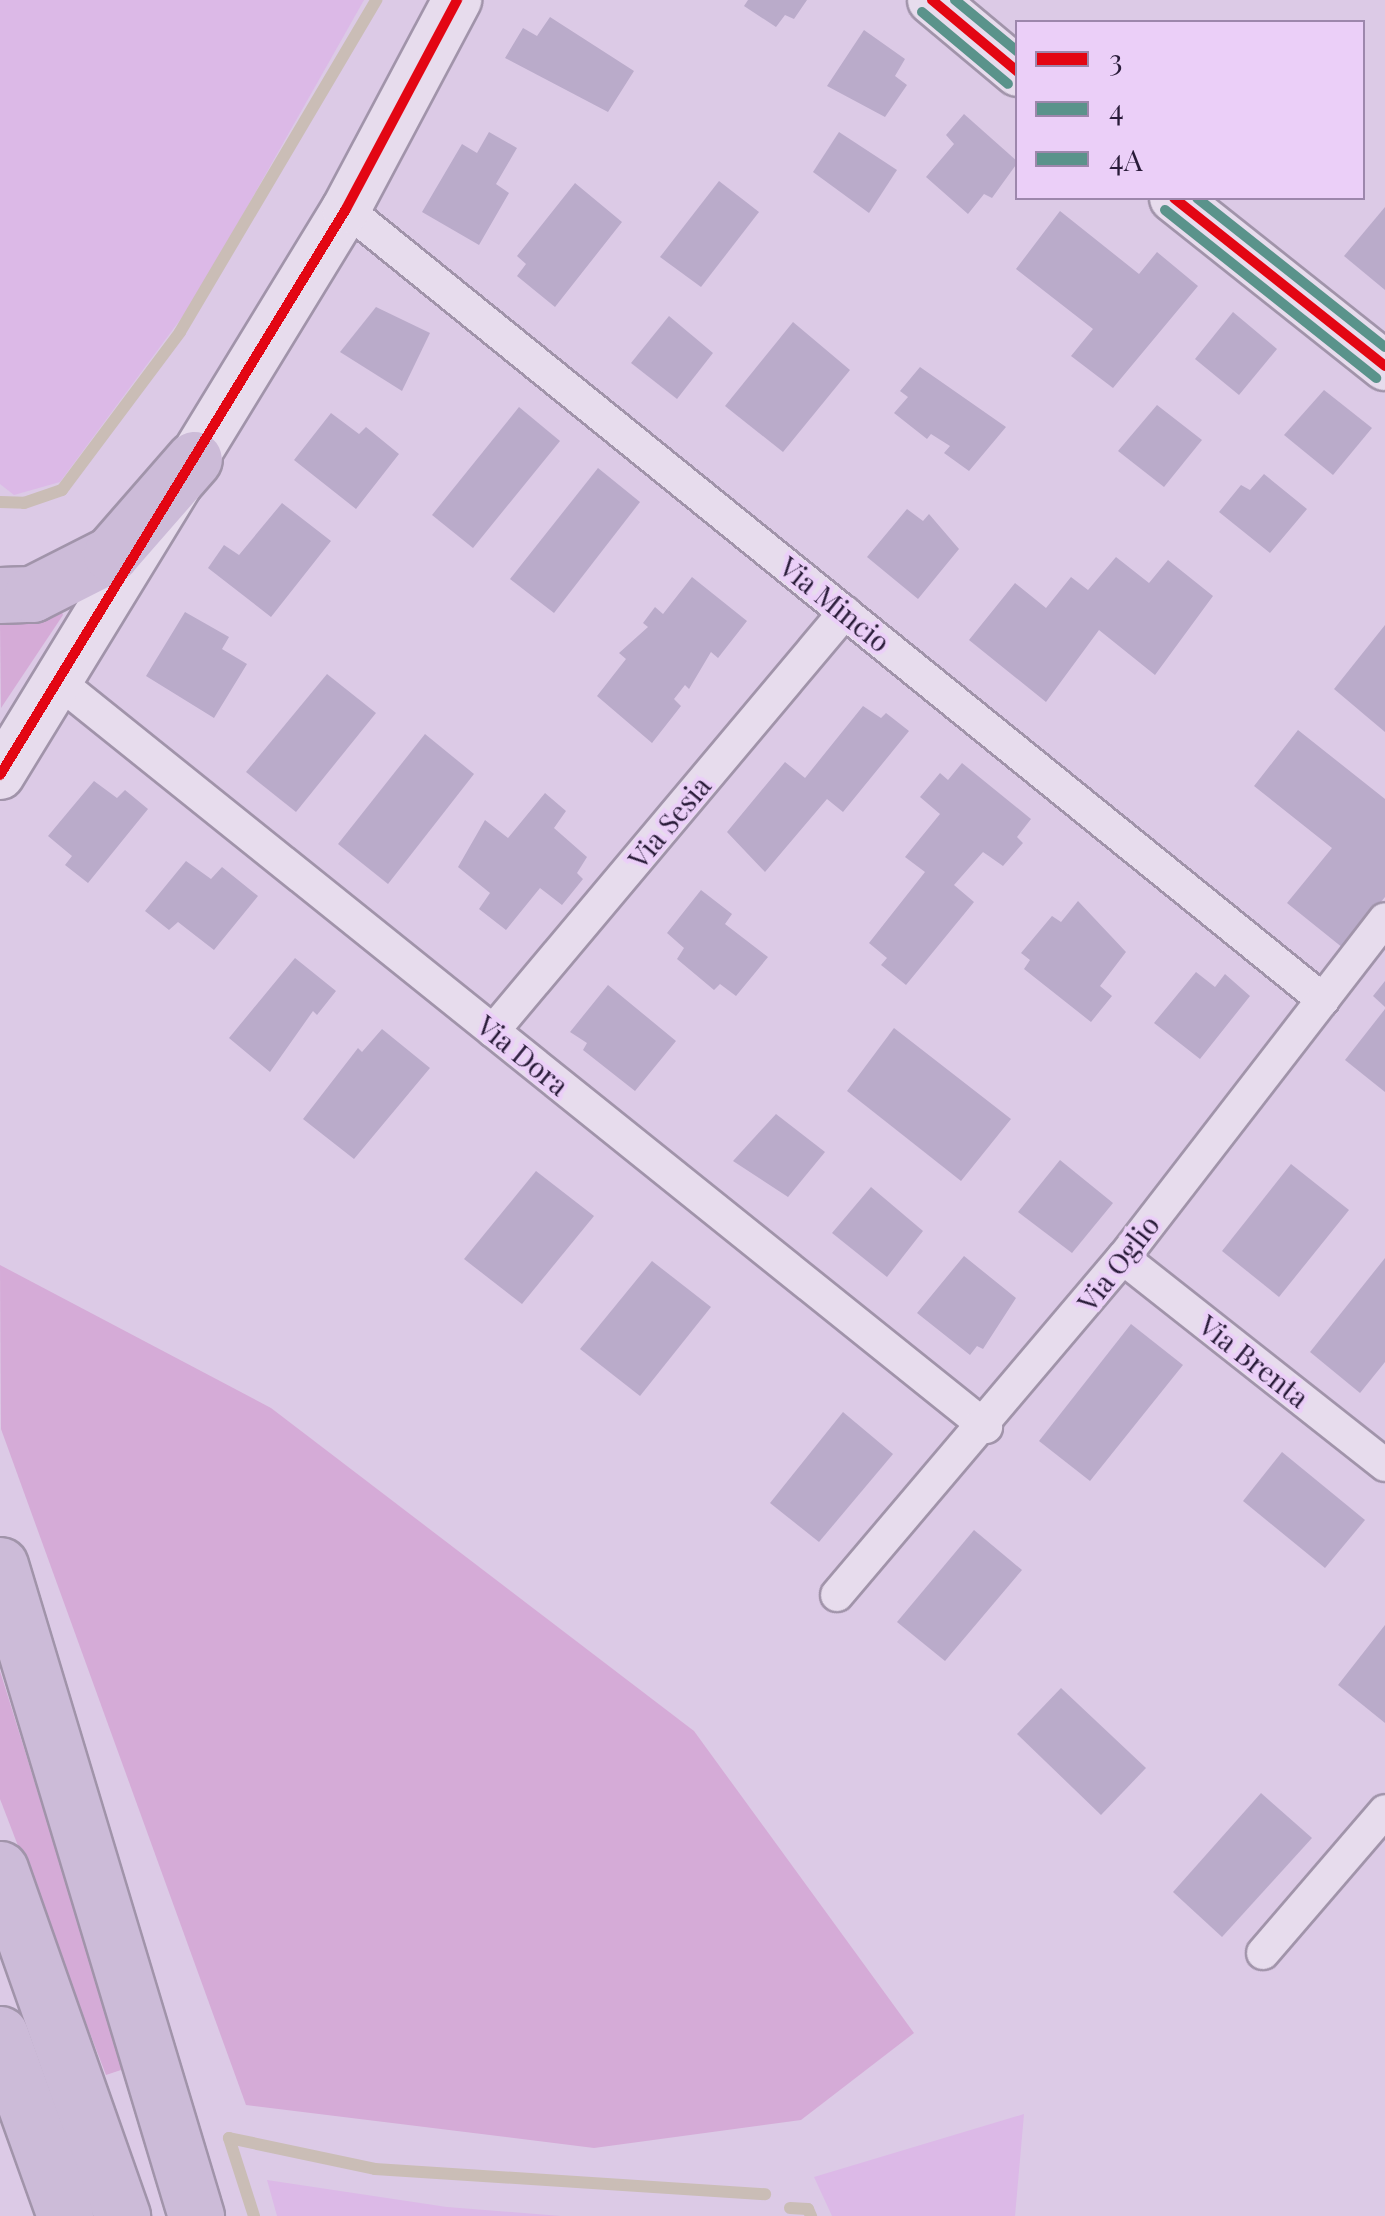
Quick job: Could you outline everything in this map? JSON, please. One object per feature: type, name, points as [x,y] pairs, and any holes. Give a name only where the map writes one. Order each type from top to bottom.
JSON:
[{"type":"highway","points":[[0,595],[32,594],[111,554],[194,459]]},
{"type":"highway","points":[[0,1566],[196,2216]]},
{"type":"highway","points":[[0,1869],[122,2216]]},
{"type":"highway","points":[[0,2034],[65,2216]]},
{"type":"highway","points":[[0,2116],[41,2216]]},
{"type":"street","points":[[0,775],[60,683],[346,209],[457,0]]},
{"type":"street","points":[[932,0],[1015,69]]},
{"type":"street","points":[[1177,200],[1385,366]]},
{"type":"street","name":"Via Mincio","points":[[346,209],[1323,1000]]},
{"type":"street","name":"Via Sesia","points":[[493,1031],[845,612]]},
{"type":"street","name":"Via Dora","points":[[60,683],[986,1427]]},
{"type":"street","name":"Via Oglio","points":[[838,1596],[986,1427],[1124,1258],[1385,919]]},
{"type":"street","name":"Via Brenta","points":[[1124,1258],[1385,1465]]},
{"type":"street","points":[[1263,1953],[1385,1811]]},
{"type":"shaded area","points":[[0,0],[364,0],[194,301],[60,482],[14,495],[0,484]]},
{"type":"shaded area","points":[[61,610],[63,615],[1,708],[0,622]]},
{"type":"shaded area","points":[[0,1265],[271,1408],[694,1731],[914,2033],[801,2120],[594,2148],[246,2105],[1,1429]]},
{"type":"shaded area","points":[[0,1671],[124,2069],[106,2075],[0,1799]]},
{"type":"shaded area","points":[[1024,2114],[1015,2216],[832,2216],[814,2177]]},
{"type":"shaded area","points":[[267,2180],[447,2207],[561,2216],[277,2216]]},
{"type":"building","points":[[748,0],[807,0],[794,19],[785,15],[776,27],[744,6]]},
{"type":"building","points":[[550,17],[634,71],[608,112],[505,58],[523,28],[537,36]]},
{"type":"building","points":[[864,30],[905,59],[895,76],[907,85],[885,117],[827,86]]},
{"type":"building","points":[[964,114],[1015,159],[1015,166],[992,198],[984,194],[968,214],[926,177],[954,144],[946,135]]},
{"type":"building","points":[[489,132],[517,148],[496,184],[509,193],[479,245],[422,212],[462,144],[477,153]]},
{"type":"building","points":[[839,132],[897,170],[869,213],[813,172]]},
{"type":"building","points":[[719,181],[759,212],[701,287],[660,257]]},
{"type":"building","points":[[575,183],[622,222],[555,307],[517,276],[526,264],[517,256]]},
{"type":"building","points":[[1385,207],[1385,290],[1344,256]]},
{"type":"building","points":[[1060,211],[1139,274],[1157,252],[1198,286],[1113,388],[1071,356],[1093,329],[1016,269]]},
{"type":"building","points":[[376,307],[430,333],[402,391],[340,352]]},
{"type":"building","points":[[1233,312],[1277,349],[1239,395],[1195,359]]},
{"type":"building","points":[[669,316],[713,353],[677,399],[631,363]]},
{"type":"building","points":[[793,322],[850,370],[783,452],[725,406]]},
{"type":"building","points":[[920,367],[1006,427],[969,471],[944,453],[950,446],[931,434],[927,439],[894,413],[908,397],[900,391]]},
{"type":"building","points":[[1324,390],[1372,428],[1333,475],[1284,435]]},
{"type":"building","points":[[1157,405],[1202,440],[1164,487],[1118,451]]},
{"type":"building","points":[[519,407],[560,441],[473,548],[432,515]]},
{"type":"building","points":[[331,413],[359,434],[366,427],[399,454],[356,509],[294,460]]},
{"type":"building","points":[[598,468],[640,502],[554,613],[510,579]]},
{"type":"building","points":[[1264,474],[1307,509],[1270,553],[1219,512],[1241,485],[1250,490]]},
{"type":"building","points":[[282,503],[331,541],[271,617],[208,568],[224,545],[239,555]]},
{"type":"building","points":[[907,509],[923,521],[929,514],[959,549],[918,599],[867,557]]},
{"type":"building","points":[[1116,557],[1149,583],[1168,560],[1213,596],[1155,675],[1099,630],[1046,702],[969,640],[1015,583],[1046,608],[1071,577],[1088,590]]},
{"type":"building","points":[[692,577],[747,621],[718,658],[711,652],[689,689],[685,685],[674,699],[681,706],[652,743],[597,696],[626,659],[619,653],[648,627],[643,623],[655,607],[663,614]]},
{"type":"building","points":[[185,612],[229,637],[222,649],[247,664],[214,718],[146,676]]},
{"type":"building","points":[[1385,625],[1385,732],[1334,689]]},
{"type":"building","points":[[327,674],[376,713],[296,812],[246,772]]},
{"type":"building","points":[[863,706],[881,718],[886,713],[909,731],[843,812],[827,799],[765,872],[727,832],[785,762],[805,778]]},
{"type":"building","points":[[1298,730],[1385,799],[1385,897],[1343,948],[1287,903],[1332,848],[1254,786]]},
{"type":"building","points":[[425,734],[474,774],[388,884],[338,844]]},
{"type":"building","points":[[962,763],[1031,819],[1017,837],[1023,843],[1003,866],[983,852],[954,885],[974,902],[906,985],[881,965],[887,958],[869,943],[925,872],[905,857],[940,814],[920,797],[940,773],[948,780]]},
{"type":"building","points":[[94,781],[117,798],[125,790],[148,809],[88,883],[65,865],[72,856],[48,836]]},
{"type":"building","points":[[545,793],[566,811],[554,828],[587,857],[577,873],[583,879],[562,905],[540,888],[506,930],[479,909],[490,893],[458,867],[485,820],[508,838]]},
{"type":"building","points":[[186,861],[211,879],[222,867],[258,896],[214,950],[178,922],[169,930],[145,911]]},
{"type":"building","points":[[701,890],[732,914],[725,924],[768,957],[736,996],[720,984],[714,990],[677,959],[684,948],[667,933]]},
{"type":"building","points":[[1078,901],[1126,952],[1100,986],[1112,996],[1091,1022],[1024,969],[1030,960],[1021,953],[1052,916],[1061,922]]},
{"type":"building","points":[[295,958],[336,991],[317,1015],[313,1011],[270,1072],[229,1038]]},
{"type":"building","points":[[1196,972],[1215,987],[1225,974],[1250,996],[1200,1059],[1154,1023]]},
{"type":"building","points":[[1385,981],[1385,1007],[1373,996]]},
{"type":"building","points":[[608,985],[676,1041],[635,1091],[583,1050],[587,1043],[570,1032]]},
{"type":"building","points":[[1385,1009],[1385,1092],[1345,1060]]},
{"type":"building","points":[[894,1028],[1011,1119],[961,1181],[847,1091]]},
{"type":"building","points":[[382,1029],[430,1068],[354,1159],[303,1119],[358,1048],[362,1052]]},
{"type":"building","points":[[776,1114],[825,1152],[788,1197],[733,1161]]},
{"type":"building","points":[[1060,1160],[1113,1203],[1072,1253],[1018,1212]]},
{"type":"building","points":[[1291,1164],[1349,1210],[1279,1297],[1222,1251]]},
{"type":"building","points":[[536,1171],[594,1216],[522,1304],[464,1259]]},
{"type":"building","points":[[871,1187],[923,1231],[887,1277],[832,1233]]},
{"type":"building","points":[[964,1256],[1016,1298],[983,1349],[977,1346],[970,1355],[917,1313]]},
{"type":"building","points":[[1385,1258],[1385,1362],[1360,1393],[1310,1352]]},
{"type":"building","points":[[652,1261],[711,1307],[640,1396],[580,1349]]},
{"type":"building","points":[[1131,1324],[1183,1365],[1090,1481],[1039,1441]]},
{"type":"building","points":[[843,1412],[893,1454],[819,1542],[770,1503]]},
{"type":"building","points":[[1282,1452],[1365,1520],[1325,1568],[1243,1501]]},
{"type":"building","points":[[974,1530],[1022,1570],[945,1661],[897,1622]]},
{"type":"building","points":[[1385,1625],[1385,1723],[1338,1685]]},
{"type":"building","points":[[1061,1688],[1146,1768],[1101,1815],[1017,1734]]},
{"type":"building","points":[[1261,1793],[1312,1838],[1222,1937],[1173,1892]]},
{"type":"waterway","points":[[0,502],[24,503],[62,490],[180,332],[376,0]]},
{"type":"waterway","points":[[254,2216],[229,2138],[375,2169],[765,2194]]},
{"type":"waterway","points":[[790,2208],[808,2209],[811,2216]]},
{"type":"transit line","name":"3","points":[[0,775],[346,209],[457,0]]},
{"type":"transit line","name":"3","points":[[932,0],[1015,69]]},
{"type":"transit line","name":"4A","points":[[955,0],[1015,50]]},
{"type":"transit line","name":"4","points":[[922,12],[1008,84]]},
{"type":"transit line","name":"3","points":[[1177,200],[1385,366]]},
{"type":"transit line","name":"4A","points":[[1200,200],[1385,347]]},
{"type":"transit line","name":"4","points":[[1165,210],[1376,378]]}]
